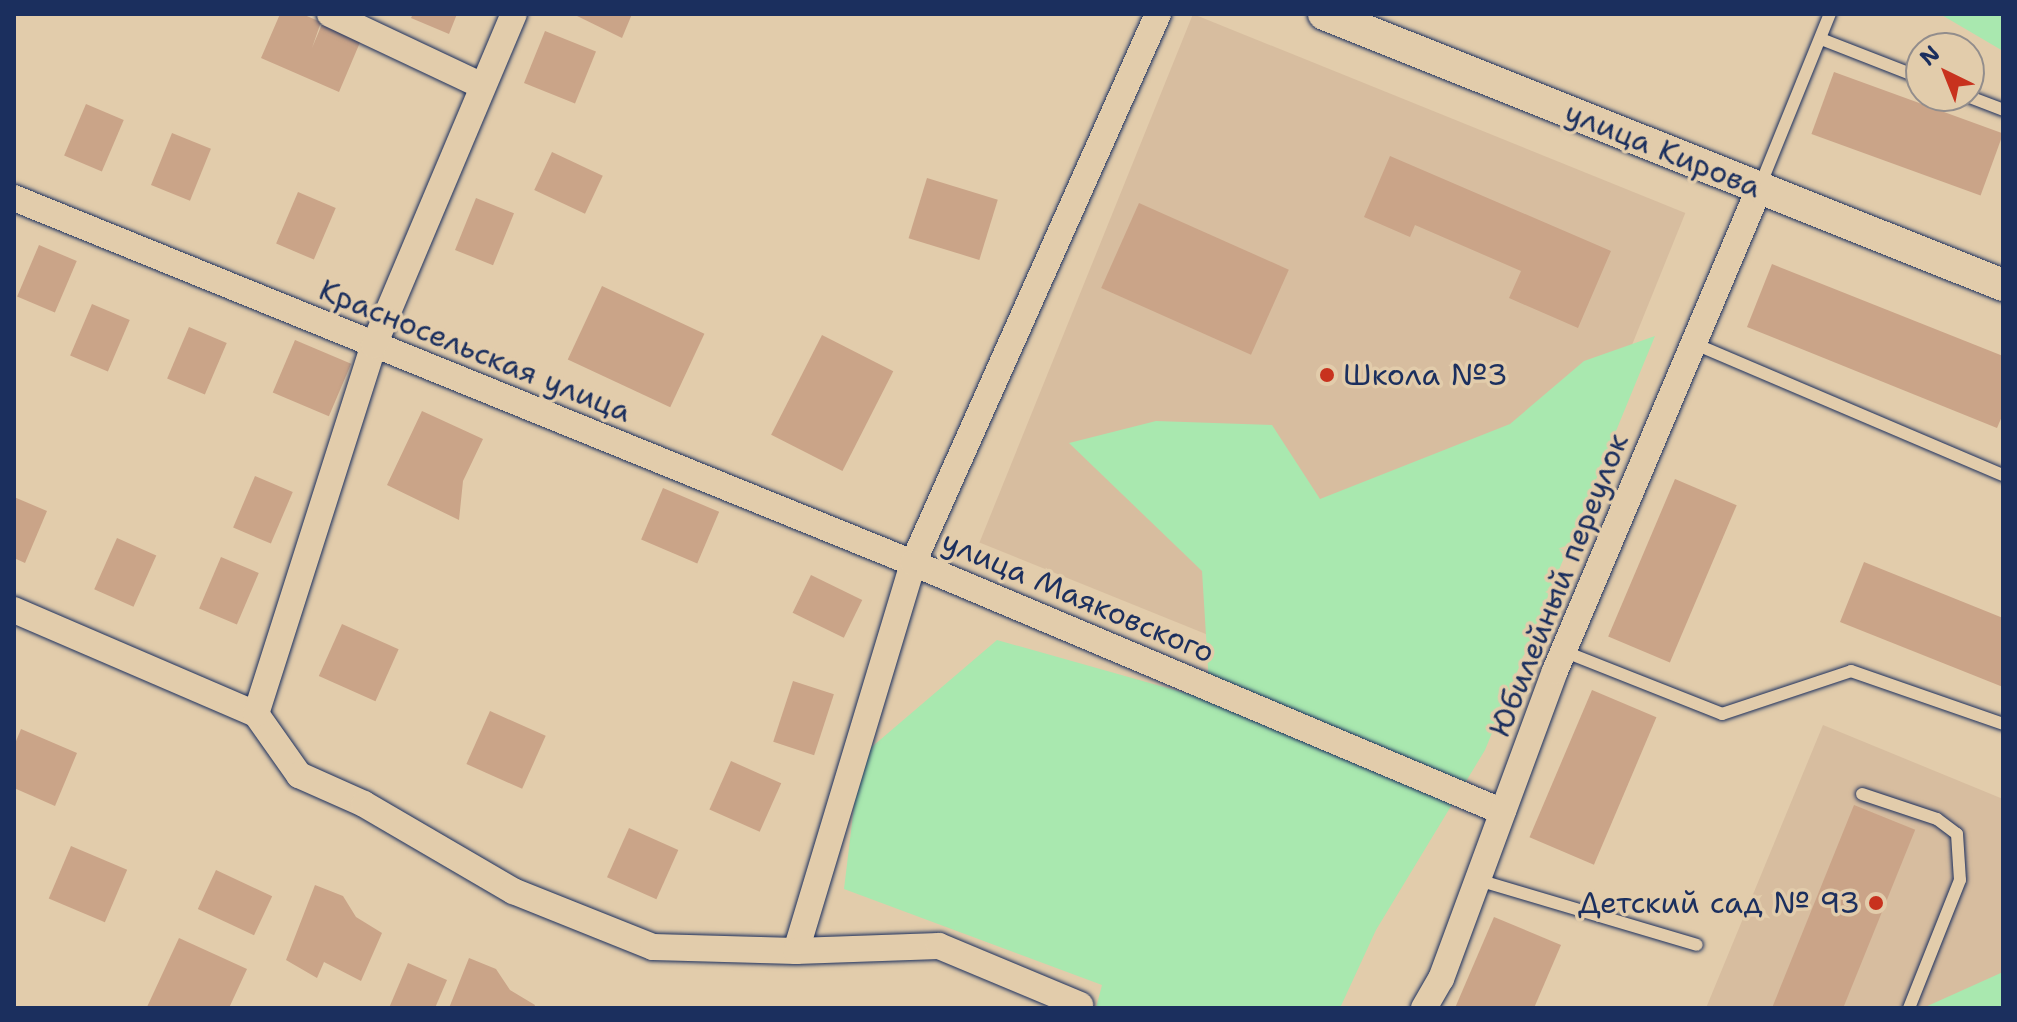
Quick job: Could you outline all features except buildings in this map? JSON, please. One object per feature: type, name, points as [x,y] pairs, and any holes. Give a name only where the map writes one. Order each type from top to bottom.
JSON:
[{"type":"street","points":[[330,14],[482,86]]},
{"type":"street","points":[[256,714],[374,345],[514,14]]},
{"type":"street","points":[[913,563],[1158,14]]},
{"type":"street","name":"улица Кирова","points":[[1324,14],[2003,285]]},
{"type":"street","name":"Юбилейный переулок","points":[[1424,1008],[1441,979],[1563,651],[1759,189]]},
{"type":"street","name":"Красносельская улица","points":[[14,198],[913,563]]},
{"type":"street","name":"улица Маяковского","points":[[796,951],[913,563],[1503,812]]},
{"type":"street","points":[[14,610],[256,714],[299,775],[364,804],[513,891],[653,947],[796,951],[939,946],[1080,1005]]},
{"type":"lane","points":[[1759,189],[1830,14]]},
{"type":"lane","points":[[1821,39],[1905,72]]},
{"type":"lane","points":[[1693,343],[2003,475]]},
{"type":"lane","points":[[1563,651],[1722,714],[1851,671],[2003,724]]},
{"type":"lane","points":[[1862,794],[1937,819],[1957,834],[1960,880],[1909,1008]]},
{"type":"lane","points":[[1478,880],[1697,945]]},
{"type":"shaded area","name":"Школа №3","points":[[1193,14],[1685,213],[1472,741],[979,542]]},
{"type":"shaded area","name":"Детский сад № 93","points":[[1823,725],[2003,799],[2003,1008],[1706,1008]]},
{"type":"green space","points":[[1940,14],[2003,14],[2003,51],[1985,40],[1985,32],[1971,32]]},
{"type":"green space","points":[[1655,336],[1485,750],[1376,930],[1340,1008],[1096,1008],[1102,985],[844,889],[860,757],[997,640],[1210,700],[1202,571],[1069,443],[1156,421],[1272,425],[1320,499],[1510,424],[1584,361]]},
{"type":"green space","points":[[2003,972],[2003,1008],[1923,1008]]},
{"type":"place","name":"Школа №3","points":[[1327,375]]},
{"type":"place","name":"Детский сад № 93","points":[[1876,903]]}]
